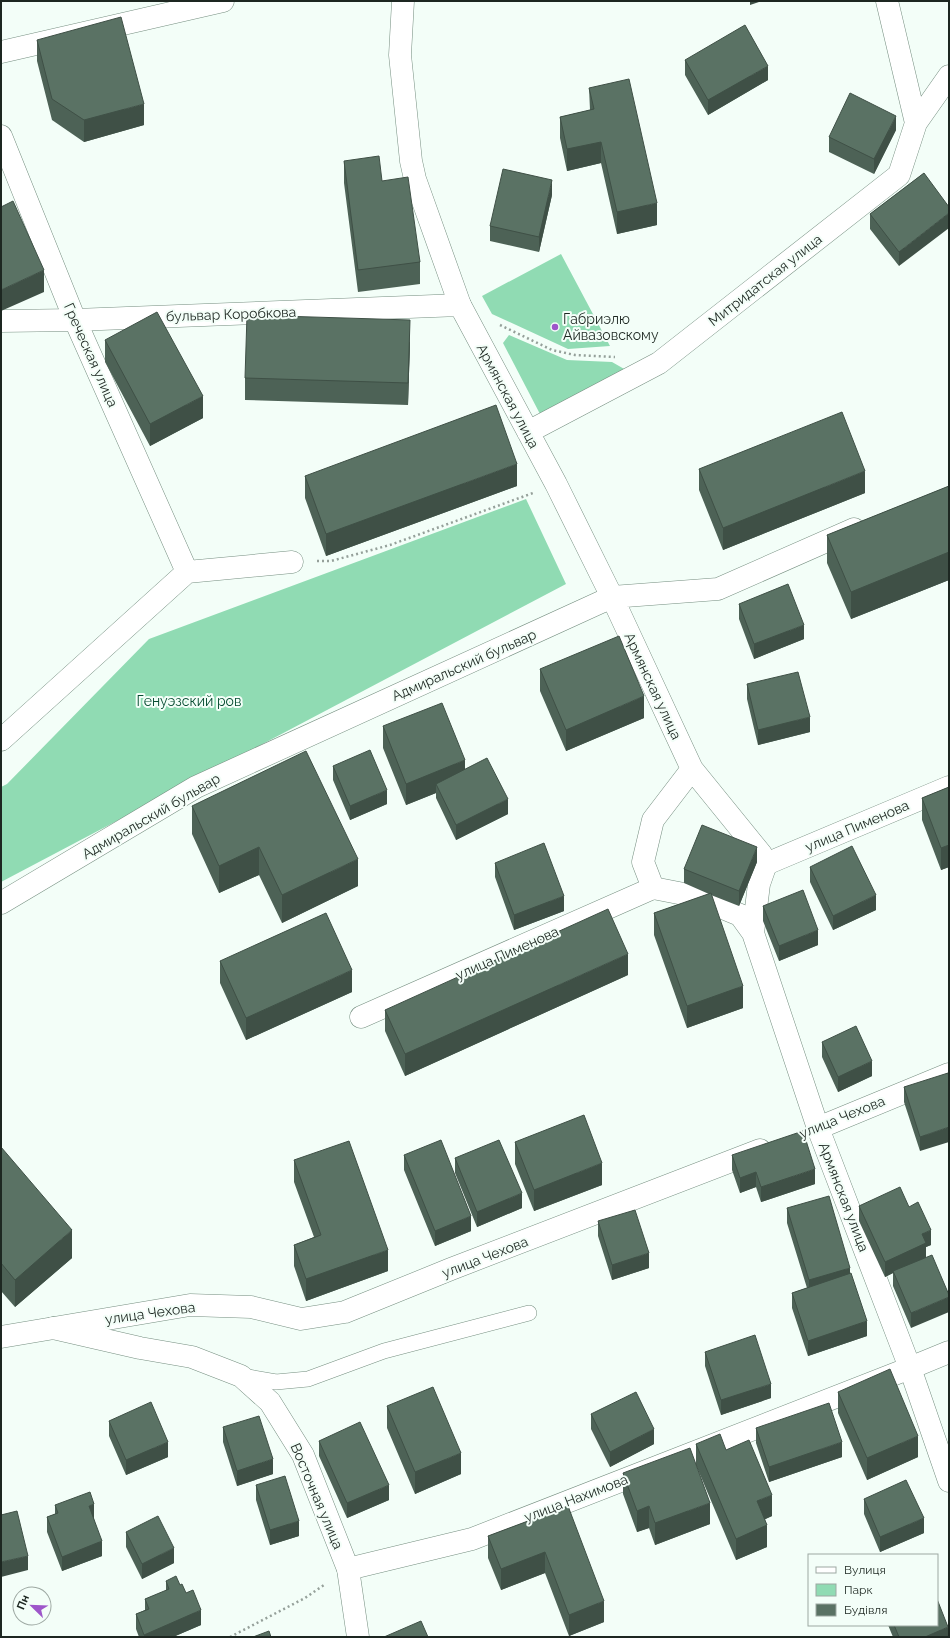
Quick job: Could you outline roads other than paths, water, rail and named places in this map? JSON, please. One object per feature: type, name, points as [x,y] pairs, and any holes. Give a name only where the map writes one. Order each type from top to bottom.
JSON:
[{"type":"street","points":[[1,52],[222,1]]},
{"type":"street","name":"Армянская улица","points":[[403,1],[400,55],[411,161],[415,178],[460,305],[556,484],[612,597],[692,769],[761,854],[766,864],[759,884],[754,932]]},
{"type":"street","points":[[887,1],[916,123]]},
{"type":"street","name":"Митридатская улица","points":[[528,432],[659,363],[899,175],[916,123],[949,76]]},
{"type":"street","name":"Греческая улица","points":[[1,136],[75,320],[187,572]]},
{"type":"street","name":"бульвар Коробкова","points":[[1,321],[75,320],[460,305]]},
{"type":"street","name":"Адмиральский бульвар","points":[[1,903],[196,787],[612,597],[718,589],[870,522]]},
{"type":"street","points":[[1,740],[187,572],[292,562]]},
{"type":"street","points":[[653,888],[643,862],[653,820],[692,769]]},
{"type":"street","name":"улица Пименова","points":[[766,864],[949,787]]},
{"type":"street","name":"Армянская улица","points":[[653,888],[694,896],[740,916],[754,932],[818,1128],[947,1469]]},
{"type":"street","name":"улица Пименова","points":[[361,1017],[653,888]]},
{"type":"street","name":"улица Чехова","points":[[1,1336],[190,1305],[251,1307],[301,1320],[345,1312],[451,1269],[818,1128],[949,1074]]},
{"type":"street","name":"Восточная улица","points":[[52,1328],[140,1348],[192,1357],[241,1376],[270,1402],[303,1456],[348,1569],[358,1637]]},
{"type":"street","name":"улица Нахимова","points":[[348,1569],[472,1539],[949,1352]]},
{"type":"lane","points":[[241,1376],[276,1382],[308,1379],[384,1351],[529,1313]]},
{"type":"place","name":"Габриэлю Айвазовскому","points":[[555,327]]},
{"type":"park label","name":"Генуэзский ров","points":[[189,701]]}]
